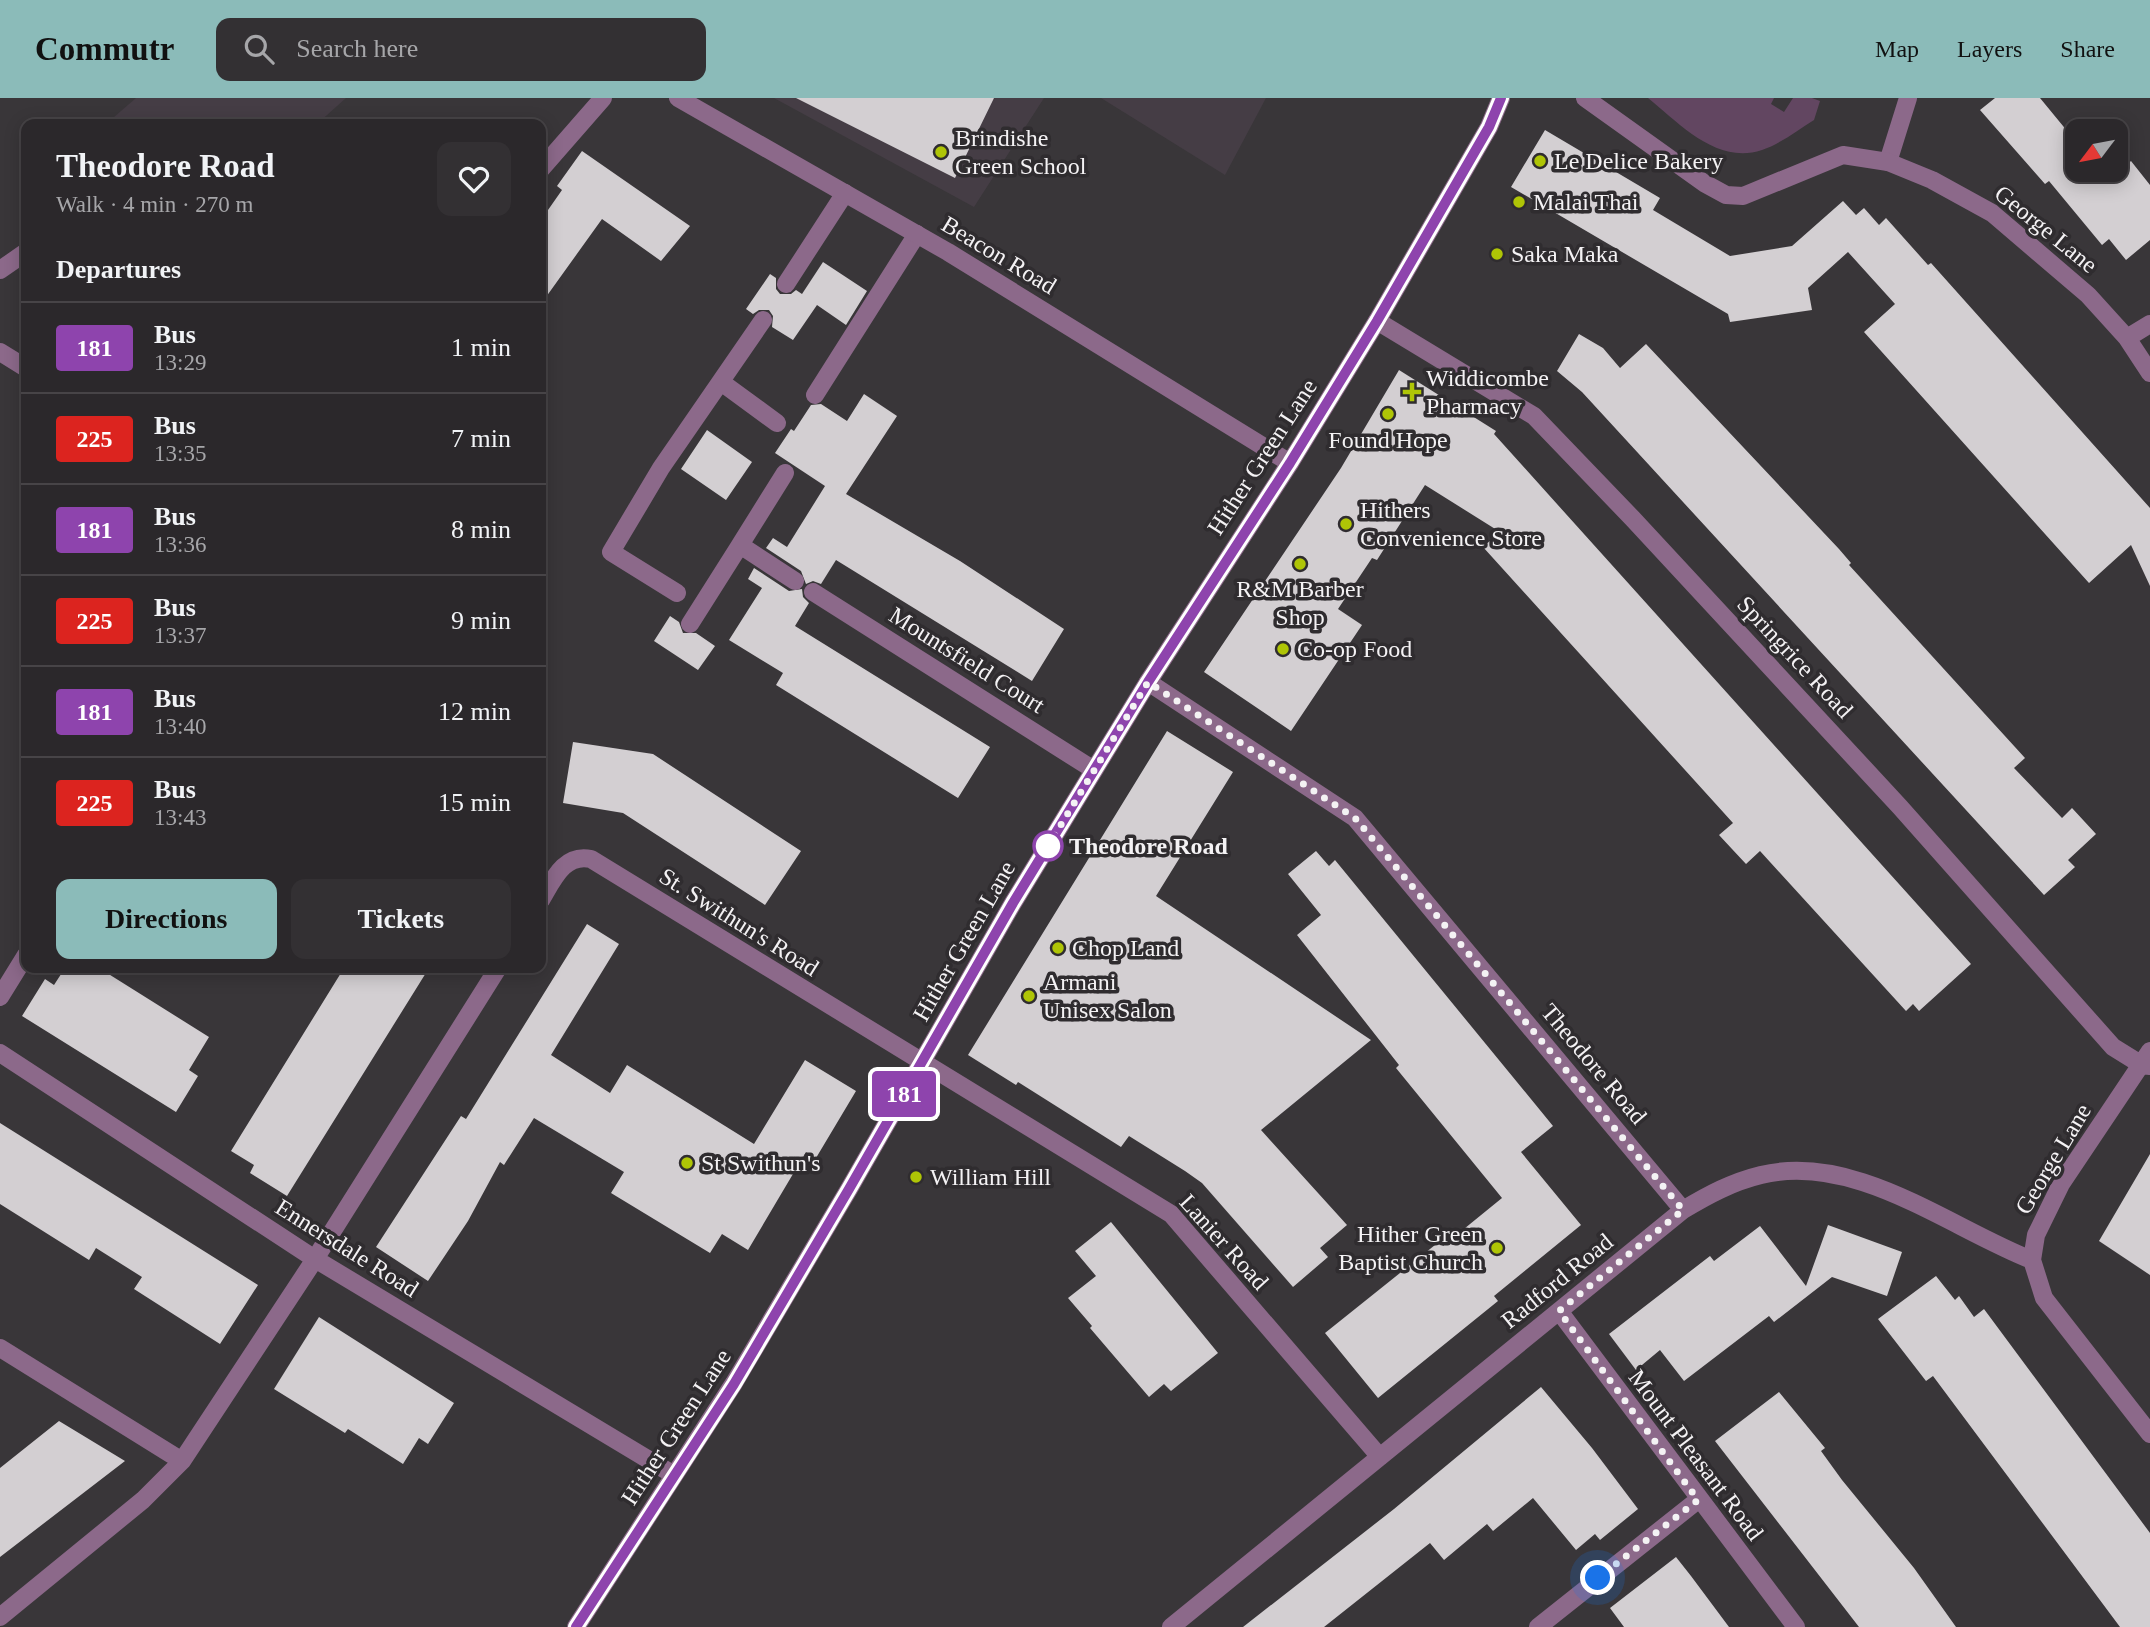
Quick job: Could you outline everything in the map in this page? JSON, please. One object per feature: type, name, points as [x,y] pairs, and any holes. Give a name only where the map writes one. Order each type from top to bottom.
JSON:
[{"type":"street","points":[[546,163],[603,98]]},
{"type":"street","name":"Beacon Road","points":[[678,98],[917,234],[1290,463]]},
{"type":"street","name":"Hither Green Lane","points":[[576,1627],[734,1384],[1013,903],[1148,682],[1290,463],[1377,321],[1489,127],[1501,98]]},
{"type":"street","name":"George Lane","points":[[1585,98],[1704,183],[1727,195],[1743,196],[1843,155],[1888,162],[1932,180],[1992,213],[2088,295],[2127,338],[2150,373]]},
{"type":"street","points":[[1888,162],[1908,98]]},
{"type":"street","points":[[786,284],[845,193]]},
{"type":"street","points":[[815,395],[917,234]]},
{"type":"street","points":[[0,270],[21,255]]},
{"type":"street","points":[[677,593],[611,552],[661,468],[762,320]]},
{"type":"street","name":"Springrice Road","points":[[1377,321],[1534,416],[1900,807],[2113,1047],[2147,1061]]},
{"type":"street","points":[[2127,338],[2150,324]]},
{"type":"street","points":[[0,352],[21,365]]},
{"type":"street","points":[[721,382],[777,423]]},
{"type":"street","points":[[690,624],[785,473]]},
{"type":"street","points":[[740,545],[795,581]]},
{"type":"street","name":"Mountsfield Court","points":[[813,592],[1094,771]]},
{"type":"street","name":"Theodore Road","points":[[1148,682],[1355,818],[1683,1210]]},
{"type":"street","name":"St. Swithun's Road","points":[[546,892],[560,869],[568,862],[582,857],[591,859],[922,1063]]},
{"type":"street","points":[[0,996],[21,963]]},
{"type":"street","points":[[0,1617],[143,1500],[182,1461],[316,1259],[495,973]]},
{"type":"street","name":"Ennersdale Road","points":[[0,1053],[316,1259],[674,1475]]},
{"type":"street","name":"George Lane","points":[[2032,1260],[2036,1235],[2061,1184],[2147,1061]]},
{"type":"street","name":"Lanier Road","points":[[922,1063],[1171,1214],[1380,1457]]},
{"type":"street","name":"Radford Road","points":[[1171,1627],[1683,1210],[1720,1189],[1761,1175],[1787,1171],[1812,1172],[1884,1189],[2006,1250],[2032,1260]]},
{"type":"street","points":[[2032,1260],[2045,1298],[2150,1434]]},
{"type":"street","name":"Mount Pleasant Road","points":[[1559,1311],[1698,1500],[1796,1627]]},
{"type":"street","points":[[0,1348],[182,1461]]},
{"type":"street","points":[[1538,1627],[1698,1500]]},
{"type":"shaded area","points":[[136,98],[346,98],[323,119],[112,119]]},
{"type":"shaded area","name":"Brindishe Green School","points":[[774,98],[1044,98],[974,207]]},
{"type":"shaded area","name":"Brindishe Green School","points":[[1101,98],[1266,98],[1225,175]]},
{"type":"shaded area","points":[[1648,98],[1774,98],[1771,104],[1784,112],[1793,98],[1820,101],[1814,120],[1775,144],[1745,153],[1730,152],[1700,139]]},
{"type":"building","points":[[796,98],[994,98],[955,178]]},
{"type":"building","points":[[1995,98],[2040,98],[2065,128],[2065,182],[2128,182],[2128,164],[2131,161],[2150,185],[2150,240],[2126,260],[2109,239],[2102,245],[2049,181],[2045,184],[1980,110]]},
{"type":"building","points":[[1545,130],[1660,198],[1653,210],[1730,256],[1792,246],[1843,201],[1856,215],[1864,208],[1879,225],[1886,218],[1928,265],[1931,263],[2150,508],[2150,586],[2131,545],[2089,583],[1864,332],[1895,304],[1848,252],[1808,288],[1812,310],[1730,322],[1728,314],[1511,187]]},
{"type":"building","points":[[582,151],[690,226],[661,261],[602,219],[546,297],[546,213],[562,190],[557,186]]},
{"type":"building","points":[[823,262],[867,291],[846,325],[817,305],[793,340],[772,327],[773,316],[769,310],[759,310],[753,314],[746,309],[770,274],[776,278],[776,289],[780,294],[791,294],[796,290],[802,294]]},
{"type":"building","points":[[1579,334],[1603,348],[1620,368],[1646,344],[1839,549],[1851,563],[1849,565],[2025,758],[2014,768],[2062,818],[2072,808],[2096,834],[2068,860],[2075,867],[2044,895],[1582,392],[1557,371]]},
{"type":"building","points":[[1399,370],[1496,431],[1494,434],[1971,964],[1919,1011],[1913,1004],[1906,1011],[1760,851],[1746,864],[1719,835],[1733,823],[1483,547],[1500,532],[1425,485],[1377,560],[1372,558],[1338,609],[1362,625],[1291,731],[1204,672],[1341,468]]},
{"type":"building","points":[[864,394],[897,416],[846,494],[960,561],[1064,629],[1032,681],[836,560],[821,584],[813,581],[806,584],[801,571],[766,548],[773,538],[787,547],[825,486],[775,453],[811,405],[821,404],[847,421]]},
{"type":"building","points":[[707,430],[752,462],[726,500],[681,469]]},
{"type":"building","points":[[754,568],[789,591],[802,589],[803,597],[809,603],[795,626],[990,747],[958,798],[776,685],[783,673],[729,640],[762,588],[748,579]]},
{"type":"building","points":[[670,616],[679,622],[683,633],[696,633],[715,646],[698,670],[654,641]]},
{"type":"building","points":[[1167,731],[1233,772],[1156,896],[1371,1040],[1261,1130],[1347,1225],[1320,1248],[1328,1257],[1293,1287],[1202,1183],[1129,1136],[1121,1147],[1018,1082],[1016,1085],[968,1055]]},
{"type":"building","points":[[573,742],[653,754],[801,851],[765,905],[623,813],[563,803]]},
{"type":"building","points":[[1316,851],[1329,866],[1335,860],[1553,1126],[1521,1152],[1581,1225],[1494,1296],[1498,1301],[1378,1398],[1325,1333],[1440,1241],[1443,1246],[1502,1198],[1396,1068],[1399,1065],[1297,935],[1321,915],[1288,874]]},
{"type":"building","points":[[587,924],[619,944],[551,1055],[610,1093],[627,1065],[754,1144],[805,1060],[856,1091],[816,1158],[806,1152],[748,1250],[722,1234],[710,1253],[611,1193],[624,1172],[534,1118],[504,1165],[500,1162],[468,1221],[428,1281],[376,1247],[461,1116],[466,1119]]},
{"type":"building","points":[[62,973],[107,973],[209,1037],[189,1070],[198,1076],[176,1112],[22,1016],[45,979],[54,985]]},
{"type":"building","points":[[341,973],[426,973],[287,1196],[250,1173],[254,1165],[231,1151]]},
{"type":"building","points":[[0,1123],[258,1285],[220,1344],[134,1289],[142,1277],[96,1248],[89,1260],[0,1204]]},
{"type":"building","points":[[2150,1154],[2150,1275],[2099,1241]]},
{"type":"building","points":[[1111,1222],[1218,1353],[1171,1391],[1164,1384],[1149,1397],[1068,1298],[1096,1276],[1075,1251]]},
{"type":"building","points":[[1828,1225],[1902,1252],[1887,1296],[1832,1277],[1774,1322],[1769,1316],[1684,1381],[1660,1350],[1636,1370],[1609,1334],[1710,1256],[1714,1261],[1760,1226],[1806,1286]]},
{"type":"building","points":[[1936,1276],[1955,1300],[1959,1296],[1974,1317],[1984,1309],[2150,1533],[2150,1627],[2120,1627],[1933,1376],[1926,1381],[1878,1319]]},
{"type":"building","points":[[319,1317],[454,1403],[428,1444],[419,1438],[403,1464],[348,1429],[345,1433],[274,1389]]},
{"type":"building","points":[[1541,1387],[1638,1509],[1600,1540],[1595,1534],[1576,1550],[1533,1498],[1493,1531],[1487,1524],[1444,1560],[1430,1543],[1324,1627],[1243,1627],[1394,1509]]},
{"type":"building","points":[[1779,1392],[1825,1448],[1821,1451],[1842,1480],[1914,1568],[1956,1627],[1859,1627],[1715,1441]]},
{"type":"building","points":[[59,1421],[125,1461],[0,1557],[0,1468]]},
{"type":"building","points":[[1676,1557],[1729,1627],[1624,1627],[1610,1608]]},
{"type":"bus line","name":"181","points":[[576,1627],[734,1384],[1013,903],[1148,682],[1290,463],[1377,321],[1489,127],[1501,98]]},
{"type":"place","name":"Brindishe Green School","points":[[941,152]]},
{"type":"place","name":"Le Delice Bakery","points":[[1540,161]]},
{"type":"place","name":"Malai Thai","points":[[1519,202]]},
{"type":"place","name":"Saka Maka","points":[[1497,254]]},
{"type":"place","name":"Widdicombe Pharmacy","points":[[1412,392]]},
{"type":"place","name":"Found Hope","points":[[1388,414]]},
{"type":"place","name":"Hithers Convenience Store","points":[[1346,524]]},
{"type":"place","name":"R&M Barber Shop","points":[[1300,564]]},
{"type":"place","name":"Co-op Food","points":[[1283,649]]},
{"type":"place","name":"Theodore Road","points":[[1048,846]]},
{"type":"place","name":"Chop Land","points":[[1058,948]]},
{"type":"place","name":"Armani Unisex Salon","points":[[1029,996]]},
{"type":"place","name":"St Swithun's","points":[[687,1163]]},
{"type":"place","name":"William Hill","points":[[916,1177]]},
{"type":"place","name":"Hither Green Baptist Church","points":[[1497,1248]]},
{"type":"route","points":[[1048,846],[1148,682],[1355,818],[1683,1210],[1559,1311],[1698,1500],[1598,1578]]}]
